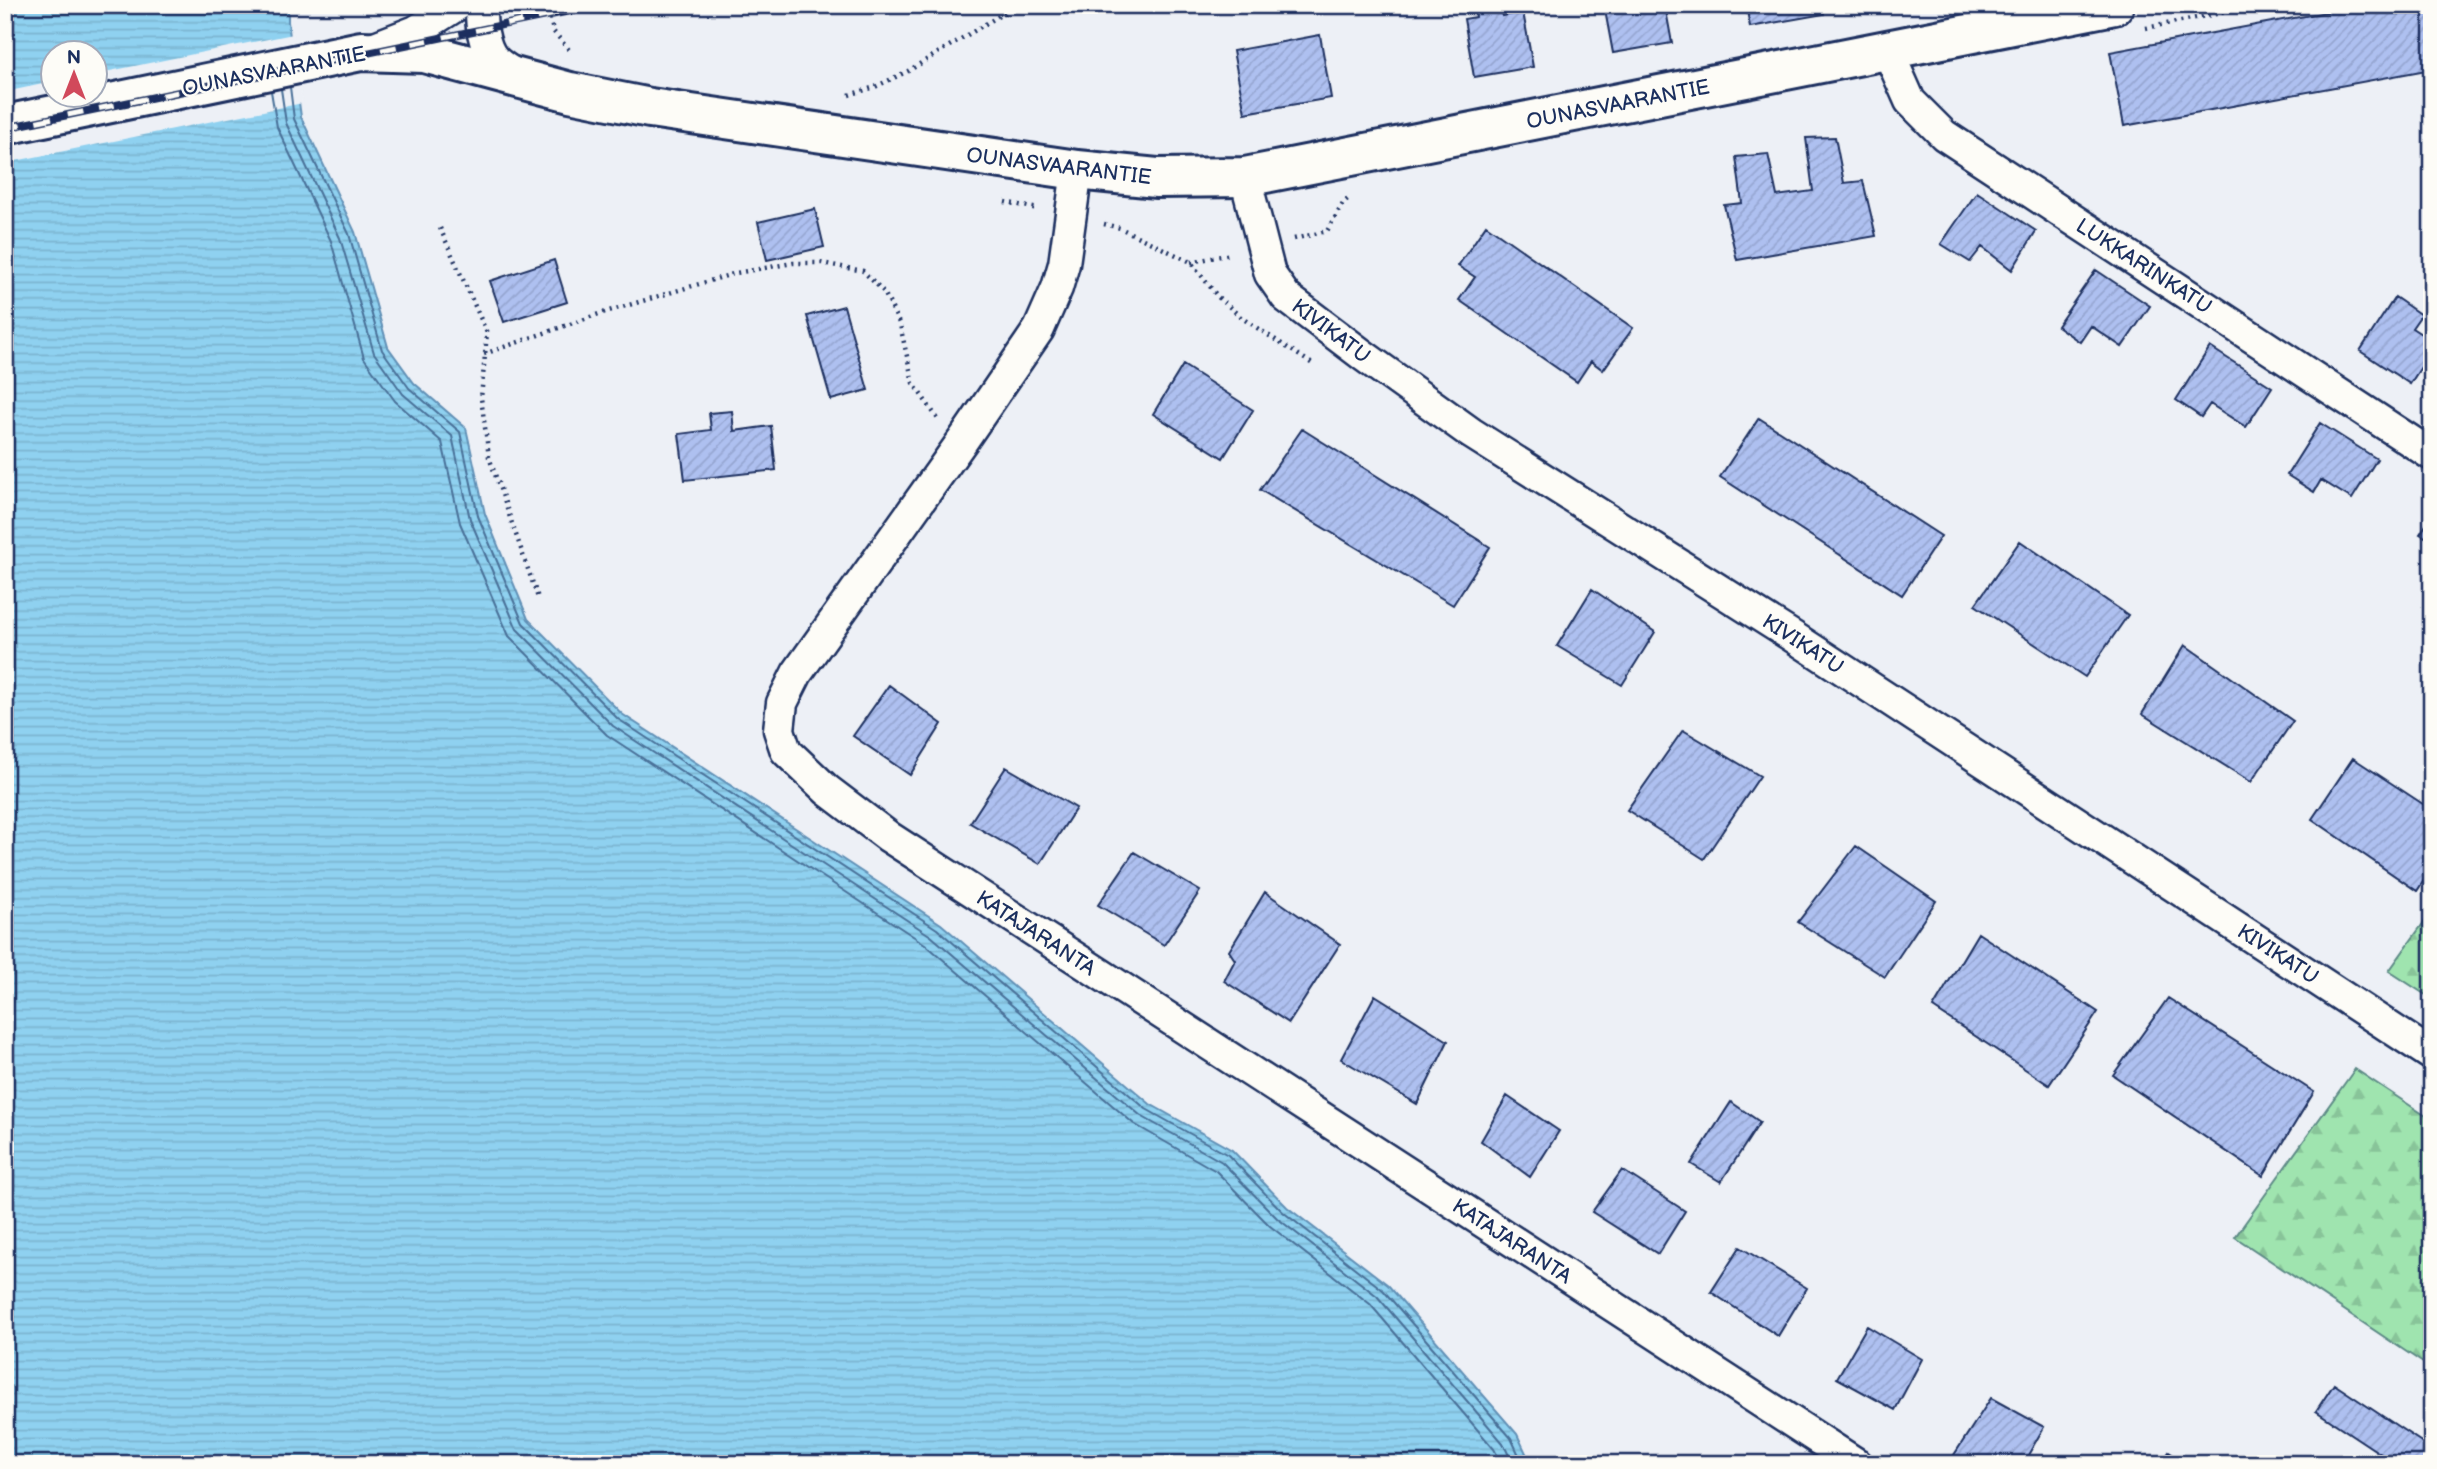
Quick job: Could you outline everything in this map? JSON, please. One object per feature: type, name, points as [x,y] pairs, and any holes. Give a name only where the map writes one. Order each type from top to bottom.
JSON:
[{"type":"street","points":[[361,51],[416,31],[457,5]]},
{"type":"street","points":[[482,5],[480,14],[492,58],[520,78]]},
{"type":"street","name":"OUNASVAARANTIE","points":[[5,125],[361,51],[424,52],[570,92],[650,108],[1077,170],[1157,178],[1245,177],[2114,5]]},
{"type":"street","name":"LUKKARINKATU","points":[[1887,49],[1910,101],[1944,135],[2432,455]]},
{"type":"street","name":"KATAJARANTA","points":[[1077,170],[1066,252],[1057,288],[1038,329],[963,440],[797,673],[782,703],[779,730],[786,751],[827,790],[900,845],[1857,1464]]},
{"type":"street","name":"KIVIKATU","points":[[1245,177],[1270,274],[1286,297],[1364,356],[1471,433],[1792,636],[2432,1055]]},
{"type":"path","points":[[547,5],[553,31],[574,55]]},
{"type":"path","points":[[875,87],[908,71],[1017,5]]},
{"type":"path","points":[[440,228],[487,333],[481,398],[489,457],[538,598]]},
{"type":"path","points":[[484,354],[600,314],[736,273],[793,263],[822,263],[863,271],[884,292],[900,325],[913,383],[943,424],[963,440]]},
{"type":"green space","points":[[2432,911],[2432,999],[2389,971]]},
{"type":"green space","points":[[2355,1069],[2432,1120],[2432,1369],[2235,1237]]},
{"type":"water","points":[[5,5],[288,5],[301,117],[355,232],[388,347],[414,383],[466,428],[485,514],[528,619],[622,714],[941,924],[1150,1104],[1232,1150],[1287,1207],[1388,1285],[1517,1434],[1531,1464],[5,1464]]},
{"type":"pier","points":[[293,34],[303,103],[5,163],[5,92],[38,85],[38,108],[108,108],[108,71]]},
{"type":"building","points":[[1474,5],[1500,5],[1502,16],[1523,12],[1533,67],[1474,77],[1464,19],[1476,17]]},
{"type":"building","points":[[1604,5],[1665,5],[1672,43],[1613,53]]},
{"type":"building","points":[[1746,5],[1823,5],[1824,14],[1750,27]]},
{"type":"building","points":[[2364,5],[2432,5],[2432,69],[2124,126],[2110,52]]},
{"type":"building","points":[[1320,35],[1331,98],[1245,113],[1233,51]]},
{"type":"building","points":[[1835,137],[1844,183],[1863,181],[1876,236],[1737,260],[1724,205],[1742,203],[1736,157],[1768,154],[1777,196],[1813,191],[1806,138]]},
{"type":"building","points":[[1977,192],[2036,231],[2012,270],[1982,247],[1970,262],[1941,244]]},
{"type":"building","points":[[815,209],[824,247],[767,260],[758,222]]},
{"type":"building","points":[[1486,225],[1633,328],[1603,370],[1591,361],[1577,382],[1459,300],[1475,277],[1458,266]]},
{"type":"building","points":[[554,260],[567,302],[504,322],[490,281]]},
{"type":"building","points":[[2096,270],[2150,306],[2122,347],[2091,326],[2080,342],[2057,326]]},
{"type":"building","points":[[2395,297],[2421,315],[2412,328],[2432,341],[2432,350],[2410,384],[2360,351]]},
{"type":"building","points":[[844,306],[868,390],[831,400],[807,316]]},
{"type":"building","points":[[2210,347],[2272,387],[2246,427],[2210,404],[2201,417],[2176,400]]},
{"type":"building","points":[[1183,365],[1253,410],[1223,458],[1153,414]]},
{"type":"building","points":[[732,411],[734,431],[771,426],[776,470],[685,480],[679,434],[711,430],[709,413]]},
{"type":"building","points":[[1759,418],[1941,536],[1902,595],[1720,477]]},
{"type":"building","points":[[2320,423],[2377,459],[2352,499],[2321,480],[2314,492],[2287,475]]},
{"type":"building","points":[[1302,429],[1490,547],[1453,605],[1260,490]]},
{"type":"building","points":[[2432,516],[2432,541],[2420,534]]},
{"type":"building","points":[[2020,541],[2128,615],[2085,677],[1975,605]]},
{"type":"building","points":[[1592,589],[1655,632],[1622,685],[1557,646]]},
{"type":"building","points":[[2185,645],[2293,721],[2251,782],[2142,714]]},
{"type":"building","points":[[889,685],[942,724],[910,775],[853,736]]},
{"type":"building","points":[[1683,730],[1760,776],[1704,859],[1627,810]]},
{"type":"building","points":[[2353,758],[2432,810],[2432,868],[2417,891],[2312,819]]},
{"type":"building","points":[[1006,767],[1076,808],[1040,864],[970,823]]},
{"type":"building","points":[[1856,846],[1936,901],[1885,977],[1798,922]]},
{"type":"building","points":[[1134,852],[1200,891],[1164,945],[1098,905]]},
{"type":"building","points":[[1265,892],[1340,944],[1289,1023],[1224,981],[1235,960],[1229,951]]},
{"type":"building","points":[[1978,933],[2098,1012],[2049,1085],[1933,1008]]},
{"type":"building","points":[[1375,995],[1448,1041],[1417,1104],[1341,1059]]},
{"type":"building","points":[[2168,998],[2314,1092],[2263,1176],[2113,1075]]},
{"type":"building","points":[[1507,1096],[1559,1131],[1530,1177],[1481,1141]]},
{"type":"building","points":[[1731,1102],[1760,1122],[1721,1182],[1691,1164]]},
{"type":"building","points":[[1622,1170],[1685,1211],[1658,1254],[1592,1212]]},
{"type":"building","points":[[1740,1247],[1807,1288],[1778,1336],[1711,1292]]},
{"type":"building","points":[[1867,1326],[1922,1359],[1895,1410],[1837,1378]]},
{"type":"building","points":[[2334,1384],[2432,1449],[2432,1464],[2396,1464],[2316,1411]]},
{"type":"building","points":[[1991,1398],[2044,1427],[2023,1464],[1968,1464],[1954,1455]]},
{"type":"building","points":[[2169,1452],[2187,1464],[2161,1464]]},
{"type":"railway","points":[[5,128],[599,5]]}]
